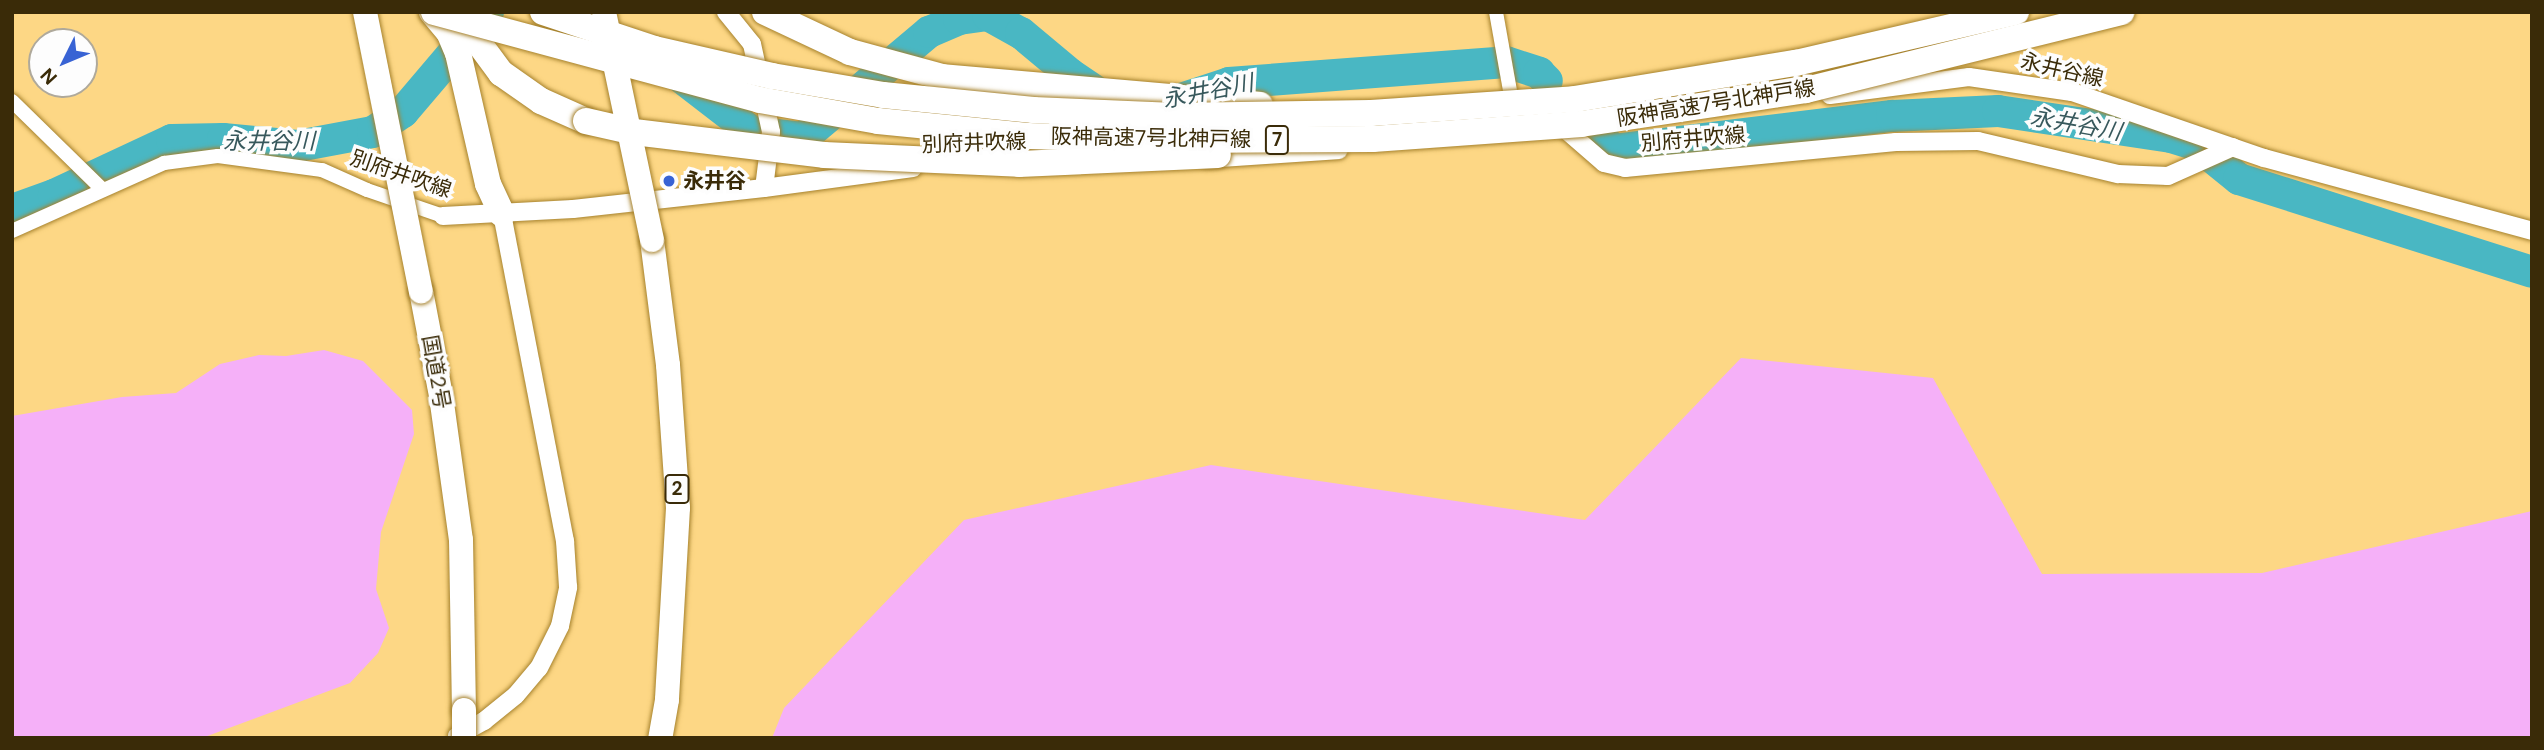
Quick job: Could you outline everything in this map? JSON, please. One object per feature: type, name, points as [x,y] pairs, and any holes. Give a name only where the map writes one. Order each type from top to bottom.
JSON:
[{"type":"highway","name":"国道2号","points":[[365,12],[441,396],[461,540],[464,738]]},
{"type":"highway","name":"阪神高速7号北神戸線","points":[[433,12],[509,35],[760,100],[878,121],[1040,136],[1172,140],[1372,126],[1575,99],[1796,63],[2016,12]]},
{"type":"highway","points":[[433,12],[449,32],[458,53],[488,184],[502,214]]},
{"type":"highway","points":[[446,12],[468,50],[500,183],[502,214]]},
{"type":"highway","points":[[456,12],[474,41],[501,73],[541,101],[586,121],[634,132],[824,155],[1019,164],[1175,159],[1372,126]]},
{"type":"highway","name":"阪神高速7号北神戸線","points":[[543,12],[654,49],[772,76],[883,95],[1059,111],[1372,126],[1581,124],[1806,90],[2121,12]]},
{"type":"highway","name":"2","points":[[604,12],[652,240],[668,365],[678,508],[667,700],[660,738]]},
{"type":"highway","points":[[765,12],[850,52],[942,78],[1372,126]]},
{"type":"street","points":[[726,12],[752,44],[771,132],[764,188]]},
{"type":"street","points":[[1496,12],[1518,136]]},
{"type":"street","name":"永井谷線","points":[[1566,130],[1969,77],[2073,92],[2233,147],[2532,231]]},
{"type":"street","points":[[12,101],[101,188]]},
{"type":"street","name":"別府井吹線","points":[[12,231],[101,188],[164,163],[218,156],[322,170],[366,190],[443,216],[502,214],[764,188],[927,166],[1252,158],[1566,130],[1604,163],[1625,168],[1896,142],[1978,141],[2118,174],[2168,176],[2233,147]]},
{"type":"street","points":[[454,738],[484,720],[516,695],[539,668],[560,626],[568,587],[565,541],[502,214]]},
{"type":"shaded area","points":[[324,350],[363,361],[412,410],[414,434],[381,532],[376,589],[389,628],[378,653],[350,683],[202,738],[12,738],[12,416],[122,397],[176,393],[220,364],[259,355],[286,356]]},
{"type":"shaded area","points":[[1741,358],[1933,378],[2042,574],[2262,573],[2532,511],[2532,738],[772,738],[784,708],[964,520],[1211,465],[1585,520]]},
{"type":"waterway","name":"永井谷川","points":[[12,210],[54,195],[172,140],[223,139],[298,146],[373,132],[403,112],[488,12]]},
{"type":"waterway","name":"永井谷川","points":[[677,74],[752,132],[803,138],[929,32],[959,19],[988,15],[1021,33],[1070,74],[1107,99]]},
{"type":"waterway","name":"永井谷川","points":[[1172,102],[1229,83],[1506,62],[1539,73],[1547,81]]},
{"type":"waterway","name":"永井谷川","points":[[1600,137],[1614,150],[1892,116],[1998,111],[2171,137],[2197,145],[2239,179],[2532,272]]},
{"type":"place","name":"永井谷","points":[[669,181]]}]
